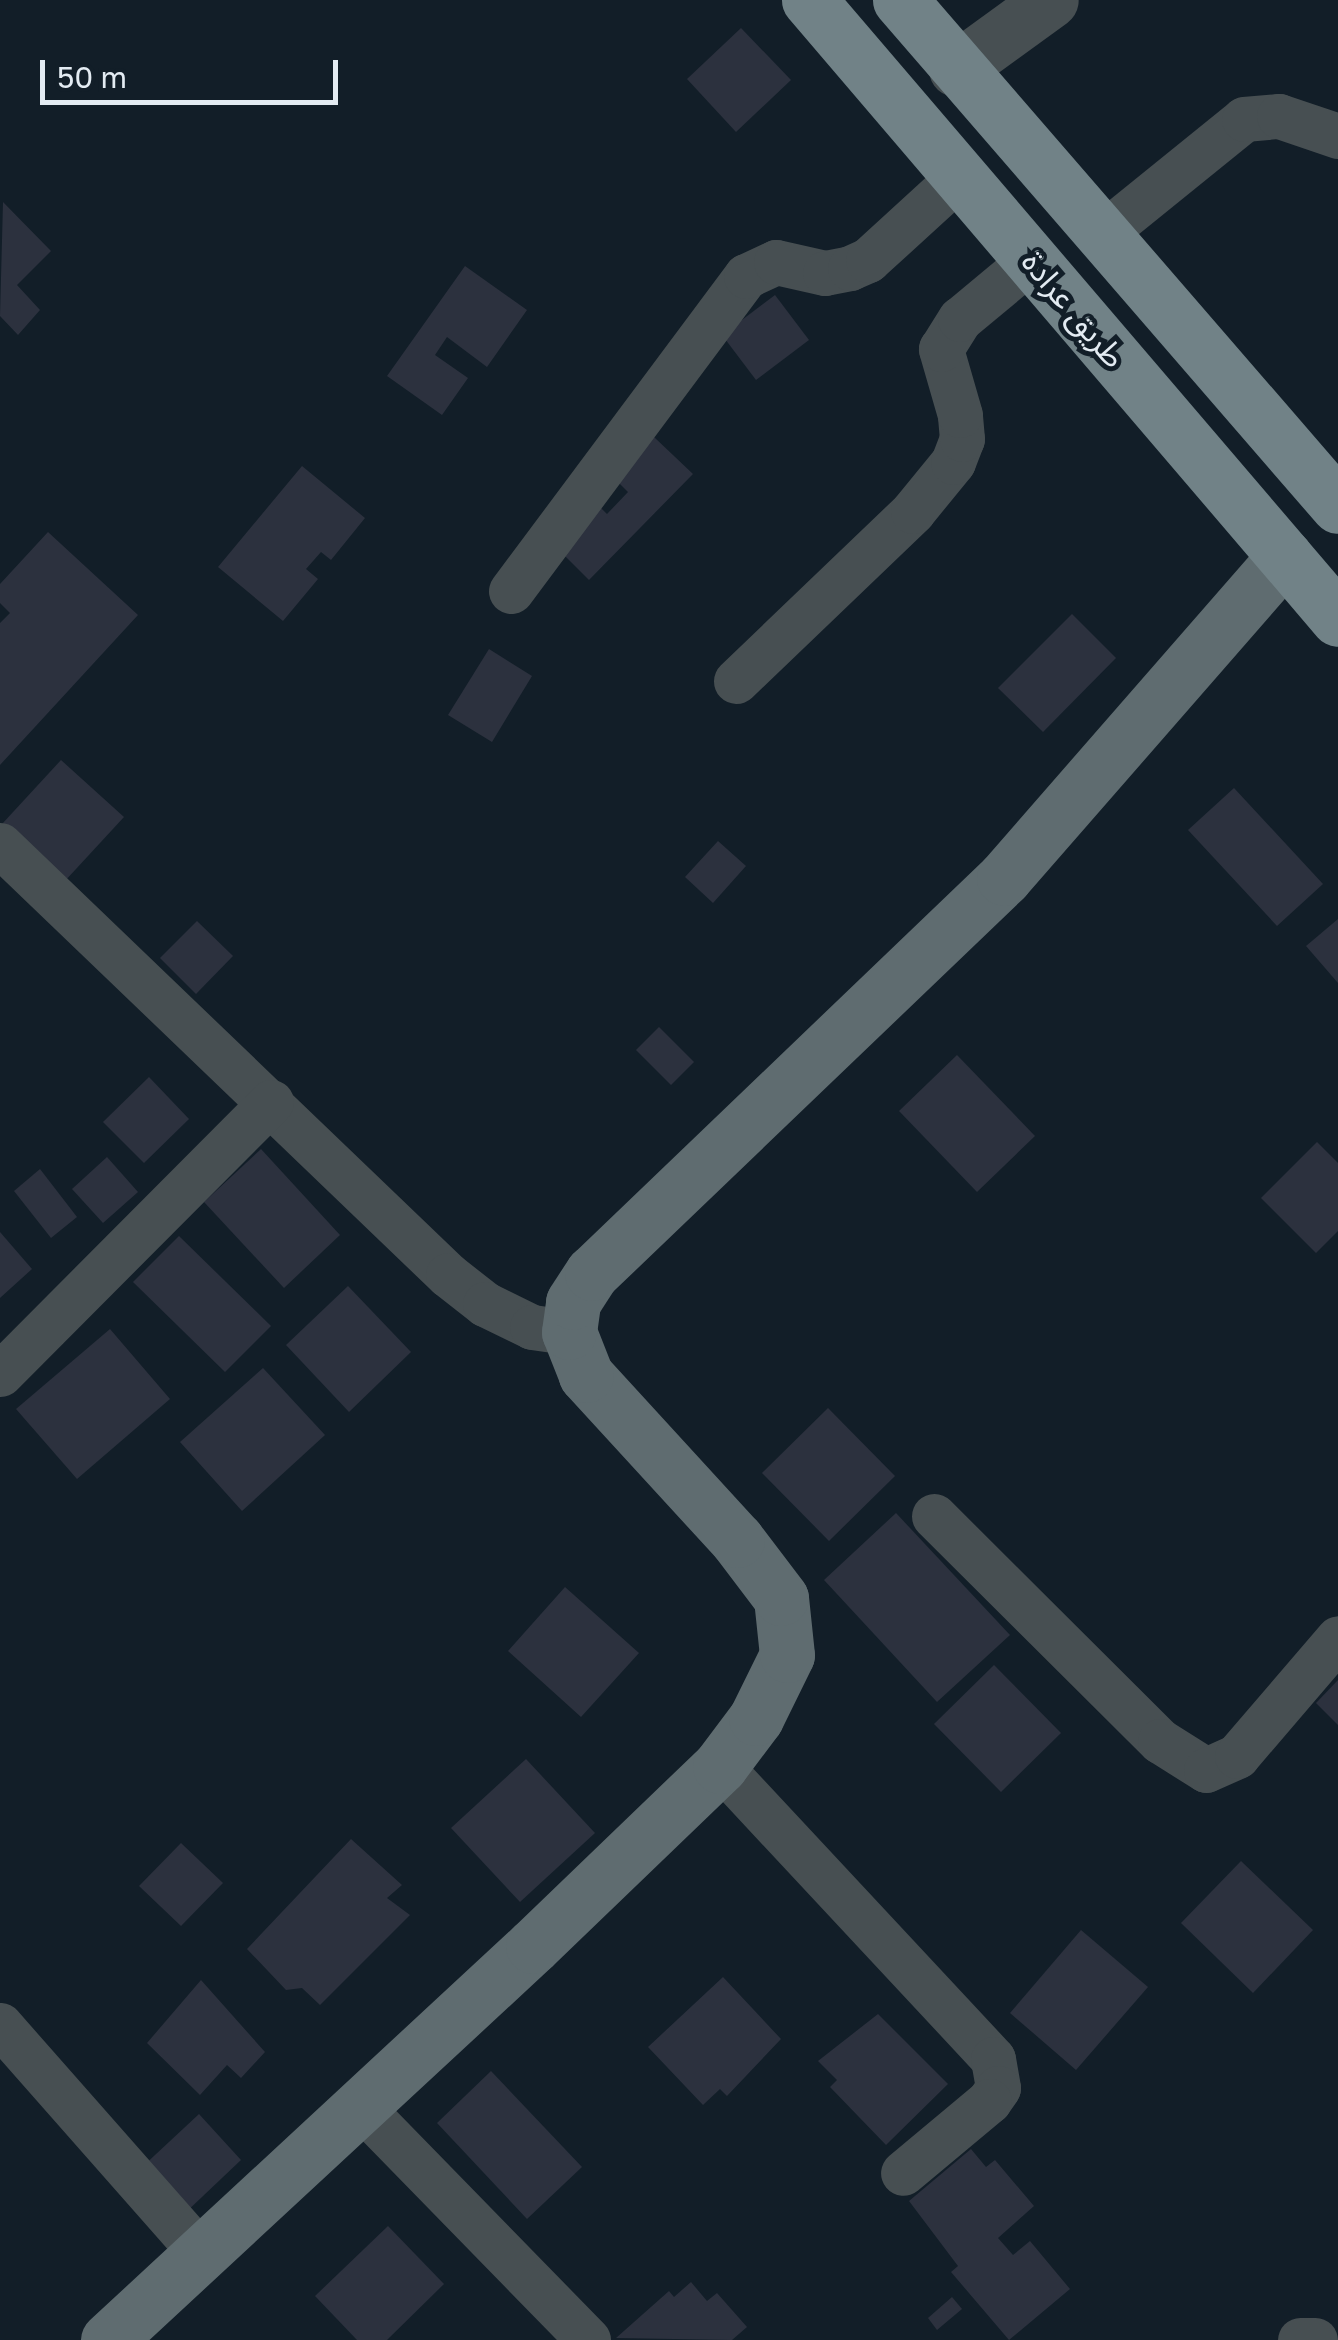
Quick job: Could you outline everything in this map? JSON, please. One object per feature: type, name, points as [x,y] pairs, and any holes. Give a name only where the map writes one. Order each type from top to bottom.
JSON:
[{"type":"main road","name":"طريق عرادة","points":[[809,0],[1338,619]]},
{"type":"main road","points":[[900,0],[1338,506]]},
{"type":"main road","points":[[945,160],[969,83]]},
{"type":"main road","points":[[108,2340],[720,1766],[756,1718],[787,1655],[781,1598],[737,1540],[586,1376],[570,1332],[573,1302],[592,1273],[1004,878],[1285,556]]},
{"type":"street","points":[[969,83],[1051,0]]},
{"type":"street","points":[[1101,234],[1244,119],[1279,116],[1338,136]]},
{"type":"street","points":[[511,592],[746,276],[776,262],[825,274],[868,260],[945,160]]},
{"type":"street","points":[[736,681],[914,510],[952,462],[961,427],[941,349],[960,319],[1032,259]]},
{"type":"street","points":[[0,845],[485,1304],[532,1327],[570,1332]]},
{"type":"street","points":[[0,1374],[271,1102]]},
{"type":"street","points":[[934,1516],[1160,1741],[1206,1770],[1237,1756],[1338,1638]]},
{"type":"street","points":[[720,1766],[993,2059],[998,2088],[989,2101],[903,2172]]},
{"type":"street","points":[[0,2026],[200,2252]]},
{"type":"street","points":[[359,2105],[588,2340]]},
{"type":"street","points":[[1300,2340],[1316,2340]]},
{"type":"building","points":[[741,28],[791,80],[736,132],[687,79]]},
{"type":"building","points":[[3,202],[51,251],[17,285],[40,310],[18,335],[0,316]]},
{"type":"building","points":[[465,266],[527,310],[487,367],[447,337],[435,355],[468,378],[442,415],[387,376]]},
{"type":"building","points":[[775,295],[809,340],[756,380],[722,335]]},
{"type":"building","points":[[654,437],[693,474],[589,580],[554,545],[595,502],[607,514],[628,492],[614,478]]},
{"type":"building","points":[[302,466],[365,518],[331,560],[321,552],[306,569],[318,579],[283,621],[218,567]]},
{"type":"building","points":[[48,532],[138,615],[0,765],[0,623],[10,613],[0,603],[0,584]]},
{"type":"building","points":[[1072,614],[1116,658],[1043,732],[998,688]]},
{"type":"building","points":[[489,649],[532,676],[492,742],[448,715]]},
{"type":"building","points":[[61,760],[124,817],[64,882],[2,824]]},
{"type":"building","points":[[1234,788],[1323,884],[1277,926],[1188,830]]},
{"type":"building","points":[[718,841],[746,866],[713,903],[685,877]]},
{"type":"building","points":[[1338,919],[1338,983],[1306,946]]},
{"type":"building","points":[[197,921],[233,956],[196,994],[160,958]]},
{"type":"building","points":[[659,1027],[694,1062],[671,1085],[636,1050]]},
{"type":"building","points":[[957,1055],[1035,1136],[977,1192],[899,1111]]},
{"type":"building","points":[[149,1077],[189,1119],[144,1163],[103,1122]]},
{"type":"building","points":[[1317,1142],[1338,1163],[1338,1231],[1316,1253],[1261,1198]]},
{"type":"building","points":[[261,1149],[340,1235],[284,1288],[204,1202]]},
{"type":"building","points":[[107,1157],[138,1192],[103,1223],[72,1189]]},
{"type":"building","points":[[40,1169],[77,1217],[51,1238],[14,1191]]},
{"type":"building","points":[[0,1232],[32,1269],[0,1298]]},
{"type":"building","points":[[179,1236],[271,1326],[225,1372],[133,1282]]},
{"type":"building","points":[[348,1286],[411,1352],[349,1412],[286,1345]]},
{"type":"building","points":[[110,1329],[170,1399],[77,1479],[16,1409]]},
{"type":"building","points":[[263,1368],[325,1435],[242,1511],[180,1442]]},
{"type":"building","points":[[828,1408],[895,1476],[829,1541],[762,1473]]},
{"type":"building","points":[[896,1513],[1010,1635],[937,1702],[824,1580]]},
{"type":"building","points":[[565,1587],[639,1653],[581,1717],[508,1651]]},
{"type":"building","points":[[994,1665],[1061,1733],[1001,1792],[934,1724]]},
{"type":"building","points":[[1338,1680],[1338,1725],[1316,1703]]},
{"type":"building","points":[[526,1759],[595,1833],[520,1902],[451,1828]]},
{"type":"building","points":[[351,1839],[402,1885],[387,1898],[410,1915],[320,2005],[302,1988],[286,1990],[247,1949]]},
{"type":"building","points":[[181,1843],[223,1883],[181,1926],[139,1886]]},
{"type":"building","points":[[1241,1861],[1313,1930],[1253,1993],[1181,1923]]},
{"type":"building","points":[[1081,1930],[1148,1987],[1076,2070],[1010,2013]]},
{"type":"building","points":[[723,1977],[781,2039],[727,2096],[720,2089],[703,2105],[648,2047]]},
{"type":"building","points":[[201,1980],[265,2052],[241,2078],[227,2065],[200,2095],[147,2043]]},
{"type":"building","points":[[878,2014],[948,2084],[886,2145],[830,2087],[837,2080],[818,2061]]},
{"type":"building","points":[[491,2071],[582,2167],[527,2219],[437,2123]]},
{"type":"building","points":[[199,2114],[241,2160],[183,2215],[140,2169]]},
{"type":"building","points":[[971,2149],[986,2167],[995,2160],[1034,2206],[998,2238],[1013,2255],[1030,2241],[1070,2289],[1009,2340],[951,2272],[958,2266],[909,2201]]},
{"type":"building","points":[[388,2226],[444,2284],[387,2340],[357,2340],[315,2296]]},
{"type":"building","points":[[691,2282],[707,2301],[717,2293],[747,2327],[732,2340],[616,2338],[669,2291],[674,2297]]},
{"type":"building","points":[[952,2297],[962,2309],[937,2330],[928,2318]]}]
